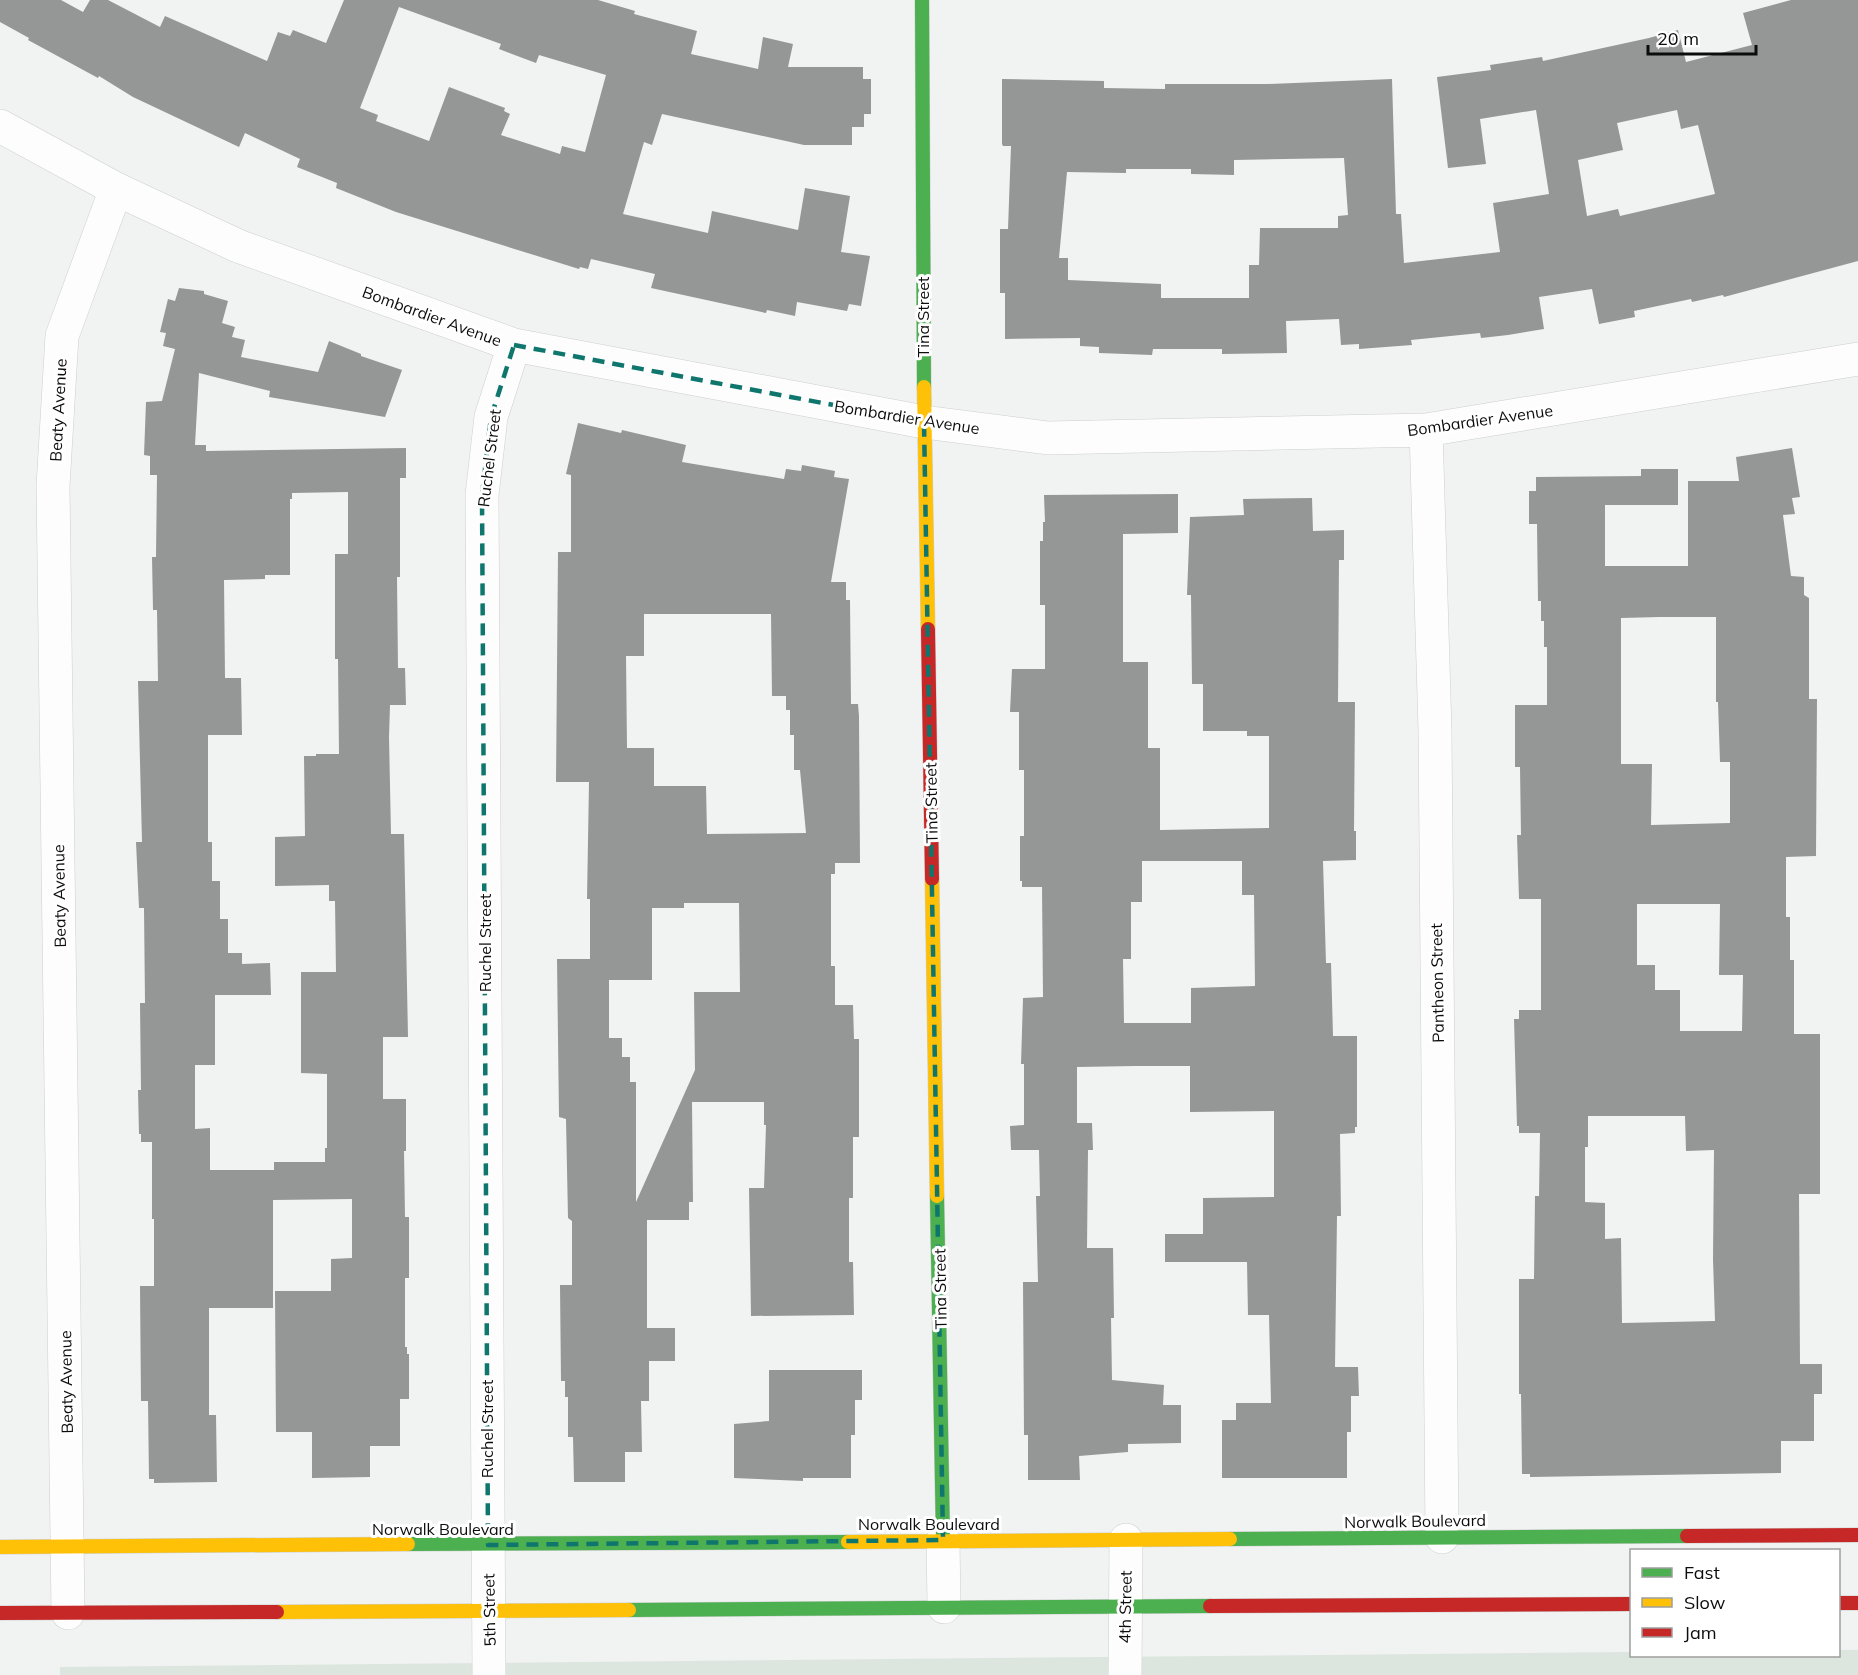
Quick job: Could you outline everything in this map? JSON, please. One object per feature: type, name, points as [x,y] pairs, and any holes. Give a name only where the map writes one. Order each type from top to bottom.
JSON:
[{"type":"main road","name":"Tina Street","points":[[922,0],[924,422],[943,1540]]},
{"type":"main road","name":"Norwalk Boulevard","points":[[0,1547],[1858,1535]]},
{"type":"main road","points":[[1840,1603],[1858,1603]]},
{"type":"main road","points":[[0,1613],[1630,1604]]},
{"type":"street","name":"Bombardier Avenue","points":[[0,126],[116,189],[238,246],[514,345],[924,422],[1048,438],[1426,430],[1858,359]]},
{"type":"street","name":"Beaty Avenue","points":[[68,1613],[53,486],[62,336],[116,189]]},
{"type":"street","name":"Ruchel Street","points":[[488,1545],[482,495],[491,417],[514,345]]},
{"type":"street","name":"Pantheon Street","points":[[1426,430],[1435,730],[1442,1537]]},
{"type":"street","name":"Tina Street","points":[[943,1540],[944,1607]]},
{"type":"street","name":"4th Street","points":[[1125,1675],[1126,1540]]},
{"type":"street","name":"5th Street","points":[[488,1545],[489,1675]]},
{"type":"highlighted area","points":[[514,345],[924,422],[943,1540],[488,1545],[482,495],[491,417]]},
{"type":"shaded area","points":[[1840,1650],[1858,1650],[1858,1675],[60,1675],[60,1667],[1630,1652],[1630,1657],[1840,1657]]},
{"type":"building","points":[[0,0],[61,0],[83,12],[90,0],[108,0],[160,27],[165,16],[267,61],[278,32],[290,36],[293,30],[326,43],[344,0],[598,0],[635,11],[634,14],[697,31],[691,54],[758,69],[763,37],[793,44],[788,67],[863,67],[863,79],[871,79],[871,114],[864,114],[864,127],[852,127],[852,145],[804,145],[662,114],[652,145],[644,142],[623,214],[708,233],[712,211],[798,230],[805,188],[850,196],[841,252],[870,256],[861,306],[849,304],[847,311],[797,302],[795,316],[767,310],[766,313],[651,288],[655,274],[591,259],[588,269],[580,267],[579,269],[396,212],[336,188],[337,183],[297,167],[300,159],[245,133],[239,147],[133,97],[99,76],[98,78],[28,40],[29,38],[0,22]],"holes":[[[399,7],[501,44],[499,49],[536,63],[539,55],[606,75],[585,152],[562,146],[560,154],[501,135],[510,114],[504,111],[505,108],[449,87],[429,141],[376,121],[378,115],[360,108]]]},
{"type":"building","points":[[1791,0],[1858,0],[1858,261],[1724,297],[1723,295],[1692,302],[1691,299],[1634,311],[1635,317],[1599,324],[1592,289],[1539,297],[1544,329],[1481,338],[1480,333],[1411,340],[1412,345],[1359,349],[1359,344],[1341,345],[1339,319],[1286,321],[1287,353],[1222,354],[1222,349],[1153,349],[1152,355],[1099,353],[1099,347],[1080,346],[1080,338],[1005,339],[1005,293],[1000,293],[1000,229],[1008,229],[1011,146],[1002,144],[1002,79],[1104,81],[1104,88],[1165,89],[1165,84],[1268,84],[1392,79],[1396,214],[1401,214],[1404,263],[1500,252],[1493,203],[1549,194],[1536,110],[1480,119],[1486,164],[1448,168],[1437,77],[1491,70],[1490,65],[1542,57],[1543,61],[1678,30],[1686,62],[1752,45],[1743,13]],"holes":[[[1677,110],[1681,129],[1698,125],[1715,194],[1620,216],[1618,209],[1587,216],[1578,160],[1623,150],[1617,123]],[[1344,158],[1348,215],[1338,216],[1338,228],[1260,228],[1259,265],[1249,265],[1249,298],[1161,298],[1161,284],[1068,280],[1068,258],[1059,258],[1067,172],[1126,173],[1126,169],[1191,169],[1191,174],[1234,175],[1234,160]]]},
{"type":"building","points":[[179,288],[204,291],[204,294],[228,301],[222,323],[235,327],[232,337],[245,340],[241,357],[318,372],[329,341],[361,354],[361,356],[402,370],[385,417],[269,397],[270,391],[199,373],[195,445],[206,445],[206,451],[406,448],[406,478],[400,478],[400,577],[397,577],[398,668],[405,668],[406,705],[390,705],[389,737],[391,834],[404,834],[408,1037],[383,1037],[383,1099],[406,1099],[405,1217],[409,1217],[409,1278],[405,1278],[405,1347],[409,1354],[409,1399],[400,1399],[400,1446],[370,1446],[370,1477],[312,1478],[312,1432],[276,1432],[275,1291],[331,1291],[331,1259],[352,1258],[352,1199],[273,1200],[273,1308],[209,1308],[209,1415],[216,1415],[217,1482],[154,1483],[154,1479],[149,1479],[148,1401],[141,1401],[140,1286],[154,1286],[154,1219],[152,1219],[152,1142],[141,1142],[141,1134],[139,1134],[140,1003],[145,1003],[144,908],[139,908],[136,842],[142,842],[138,681],[158,681],[157,610],[153,610],[152,557],[156,557],[157,475],[150,475],[150,456],[144,455],[146,402],[162,401],[175,349],[163,346],[166,333],[160,332],[168,299],[175,301]],"holes":[[[348,492],[348,554],[335,554],[335,659],[338,659],[339,754],[304,756],[305,836],[275,837],[275,886],[329,885],[329,901],[335,901],[336,972],[301,972],[301,1073],[327,1074],[325,1162],[274,1162],[274,1170],[210,1170],[210,1128],[195,1129],[195,1065],[215,1065],[215,995],[271,995],[270,963],[242,964],[242,953],[228,953],[228,919],[220,919],[220,881],[212,881],[212,842],[208,842],[208,735],[242,735],[241,678],[225,678],[224,580],[265,579],[265,575],[290,575],[290,499],[292,499],[292,493]]]},
{"type":"building","points":[[578,423],[621,433],[622,430],[686,445],[682,462],[784,479],[786,469],[801,471],[802,465],[835,471],[834,477],[849,479],[831,582],[846,582],[846,600],[850,600],[851,704],[858,704],[859,716],[860,863],[835,863],[835,874],[831,874],[831,966],[835,966],[835,1005],[853,1005],[854,1039],[859,1039],[859,1137],[853,1137],[853,1198],[849,1198],[849,1262],[853,1262],[854,1315],[751,1316],[749,1188],[764,1188],[766,1125],[764,1125],[764,1102],[692,1102],[693,1202],[689,1202],[689,1220],[647,1220],[647,1328],[675,1328],[675,1361],[649,1361],[649,1401],[641,1401],[642,1452],[625,1452],[625,1482],[574,1482],[573,1437],[568,1437],[568,1397],[565,1397],[565,1381],[561,1381],[560,1285],[572,1285],[572,1221],[568,1218],[566,1119],[559,1117],[557,959],[590,959],[590,899],[587,899],[589,782],[556,782],[558,552],[571,552],[571,475],[566,474]],"holes":[[[644,614],[771,614],[772,696],[786,696],[786,710],[790,710],[790,735],[794,735],[794,770],[800,770],[806,833],[707,834],[706,786],[654,786],[654,748],[627,748],[626,656],[644,656]],[[684,903],[739,903],[740,992],[694,992],[695,1070],[636,1202],[636,1082],[630,1082],[630,1057],[622,1057],[622,1038],[609,1038],[609,980],[652,980],[652,908],[684,908]]]},
{"type":"building","points":[[1792,448],[1800,497],[1792,498],[1795,514],[1783,515],[1791,576],[1804,577],[1804,595],[1809,598],[1809,699],[1817,699],[1816,856],[1786,857],[1786,917],[1790,917],[1790,960],[1794,960],[1794,1034],[1820,1034],[1820,1194],[1799,1194],[1800,1364],[1822,1364],[1822,1394],[1814,1394],[1814,1441],[1781,1441],[1781,1473],[1530,1477],[1530,1474],[1522,1474],[1519,1279],[1534,1279],[1535,1196],[1539,1196],[1540,1133],[1519,1133],[1519,1126],[1517,1126],[1514,1019],[1519,1019],[1519,1010],[1541,1010],[1541,899],[1519,899],[1517,835],[1521,835],[1520,767],[1515,767],[1515,705],[1547,705],[1547,647],[1544,647],[1541,601],[1538,601],[1537,524],[1529,524],[1529,491],[1536,491],[1536,477],[1641,476],[1641,469],[1678,469],[1678,505],[1605,505],[1605,566],[1688,566],[1688,481],[1739,481],[1736,457]],"holes":[[[1716,617],[1716,702],[1718,702],[1720,762],[1730,762],[1730,823],[1651,825],[1652,764],[1621,764],[1621,618]],[[1637,904],[1720,904],[1719,975],[1743,975],[1742,1031],[1680,1031],[1680,990],[1655,990],[1655,965],[1637,965]],[[1588,1116],[1685,1116],[1686,1151],[1714,1150],[1715,1321],[1622,1323],[1621,1238],[1605,1239],[1605,1203],[1585,1202],[1585,1147],[1588,1147]]]},
{"type":"building","points":[[1178,494],[1178,533],[1123,534],[1123,662],[1148,662],[1148,748],[1160,748],[1160,830],[1269,828],[1269,736],[1247,736],[1247,731],[1203,731],[1203,684],[1192,684],[1191,595],[1187,595],[1190,517],[1244,515],[1243,499],[1312,498],[1313,531],[1344,530],[1344,560],[1339,560],[1338,702],[1355,702],[1354,831],[1356,831],[1356,860],[1323,861],[1326,963],[1331,963],[1333,1036],[1357,1036],[1357,1127],[1355,1127],[1355,1133],[1340,1134],[1341,1216],[1337,1216],[1335,1367],[1358,1367],[1359,1396],[1351,1396],[1351,1432],[1347,1432],[1347,1478],[1222,1478],[1222,1420],[1236,1420],[1236,1403],[1271,1403],[1269,1315],[1248,1315],[1247,1262],[1165,1262],[1165,1234],[1203,1234],[1203,1198],[1274,1197],[1274,1111],[1190,1112],[1190,1066],[1135,1066],[1077,1067],[1077,1123],[1092,1123],[1093,1150],[1088,1150],[1087,1248],[1113,1248],[1112,1380],[1164,1385],[1163,1405],[1181,1405],[1181,1443],[1128,1444],[1128,1452],[1079,1456],[1080,1480],[1028,1480],[1028,1435],[1024,1435],[1023,1282],[1038,1282],[1036,1196],[1040,1196],[1039,1150],[1011,1150],[1010,1126],[1024,1125],[1024,1064],[1021,1064],[1023,998],[1043,997],[1042,887],[1022,887],[1022,881],[1020,881],[1020,836],[1024,836],[1024,770],[1019,770],[1019,712],[1010,712],[1012,669],[1045,669],[1045,605],[1040,605],[1040,541],[1043,541],[1043,522],[1045,522],[1044,495]],"holes":[[[1142,861],[1242,861],[1242,895],[1254,895],[1255,986],[1191,988],[1191,1023],[1124,1023],[1123,959],[1131,959],[1131,902],[1142,902]]]},
{"type":"building","points":[[769,1370],[862,1370],[862,1400],[855,1400],[855,1435],[851,1435],[851,1478],[803,1478],[803,1481],[734,1478],[734,1424],[769,1421]]},
{"type":"traffic: fast","points":[[922,0],[924,387]]},
{"type":"traffic: fast","points":[[937,1196],[943,1540]]},
{"type":"traffic: fast","points":[[1230,1539],[1687,1536]]},
{"type":"traffic: fast","points":[[408,1544],[848,1542]]},
{"type":"traffic: fast","points":[[629,1610],[1210,1606]]},
{"type":"traffic: slow","points":[[924,387],[928,629]]},
{"type":"traffic: slow","points":[[932,879],[937,1196]]},
{"type":"traffic: slow","points":[[848,1542],[1230,1539]]},
{"type":"traffic: slow","points":[[0,1547],[408,1544]]},
{"type":"traffic: slow","points":[[277,1612],[629,1610]]},
{"type":"traffic: jam","points":[[928,629],[932,879]]},
{"type":"traffic: jam","points":[[1687,1536],[1858,1535]]},
{"type":"traffic: jam","points":[[1840,1603],[1858,1603]]},
{"type":"traffic: jam","points":[[1210,1606],[1630,1604]]},
{"type":"traffic: jam","points":[[0,1613],[277,1612]]}]
